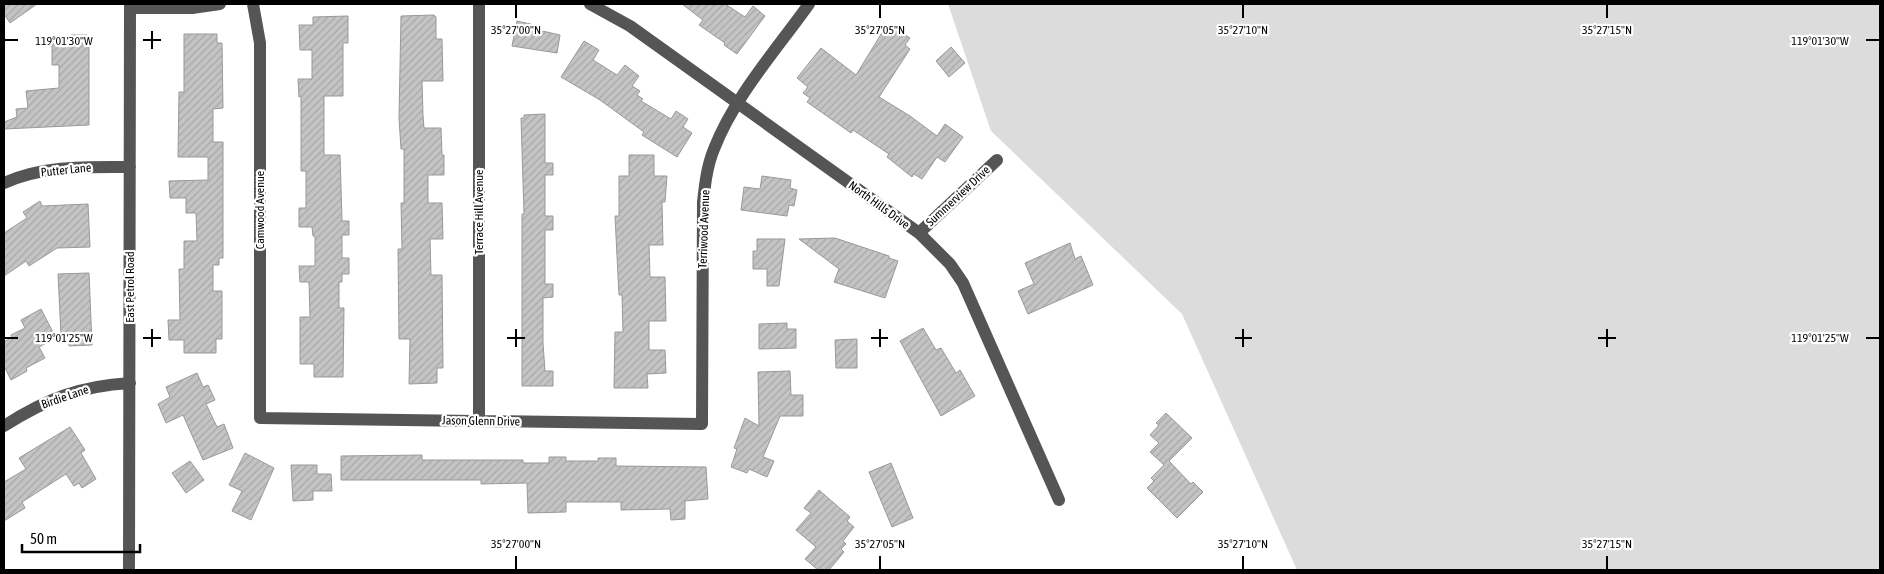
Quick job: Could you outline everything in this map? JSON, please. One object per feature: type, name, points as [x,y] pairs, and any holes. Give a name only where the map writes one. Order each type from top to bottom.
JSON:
[{"type":"street","points":[[130,6],[192,8],[220,4]]},
{"type":"street","name":"Camwood Avenue","points":[[253,4],[260,42],[260,418]]},
{"type":"street","name":"Terrace Hill Avenue","points":[[480,4],[480,421]]},
{"type":"street","name":"North Hills Drive","points":[[590,4],[630,26],[919,233],[950,264],[963,283],[1058,500]]},
{"type":"street","name":"Terriwood Avenue","points":[[702,424],[703,202],[706,176],[713,150],[738,103],[809,4]]},
{"type":"street","name":"East Petrol Road","points":[[129,570],[130,6]]},
{"type":"street","name":"Summerview Drive","points":[[919,233],[997,160]]},
{"type":"street","name":"Putter Lane","points":[[4,183],[33,173],[58,168],[130,167]]},
{"type":"street","name":"Birdie Lane","points":[[4,426],[32,408],[59,396],[87,388],[130,383]]},
{"type":"street","name":"Jason Glenn Drive","points":[[260,418],[702,424]]},
{"type":"shaded area","points":[[948,4],[1880,4],[1880,570],[1297,570],[1182,314],[991,131]]},
{"type":"building","points":[[4,4],[37,4],[10,23],[4,14]]},
{"type":"building","points":[[682,4],[725,4],[745,17],[753,6],[765,16],[737,54],[699,25],[703,20]]},
{"type":"building","points":[[434,15],[436,17],[436,39],[442,39],[443,81],[422,81],[424,128],[441,128],[442,155],[444,155],[444,175],[428,175],[428,203],[442,203],[443,239],[430,239],[431,275],[442,275],[443,368],[437,368],[437,383],[409,384],[410,339],[399,339],[398,249],[402,249],[401,203],[404,203],[404,149],[401,149],[399,118],[401,16]]},
{"type":"building","points":[[348,16],[348,43],[343,43],[343,96],[324,96],[324,155],[340,155],[342,221],[349,221],[349,235],[342,235],[342,258],[349,258],[349,274],[342,274],[342,282],[339,282],[339,308],[344,308],[343,377],[314,377],[314,364],[300,364],[300,317],[310,317],[309,282],[300,282],[299,266],[315,266],[315,236],[313,236],[312,227],[299,227],[299,208],[306,208],[306,171],[301,171],[301,96],[299,97],[298,79],[312,79],[312,50],[300,50],[299,25],[313,25],[313,17]]},
{"type":"building","points":[[517,21],[539,26],[538,30],[560,35],[557,53],[512,46]]},
{"type":"building","points":[[892,27],[910,38],[905,45],[910,49],[879,97],[910,116],[937,136],[945,124],[963,137],[945,162],[937,157],[922,179],[914,174],[912,177],[887,157],[889,154],[853,130],[851,133],[807,102],[810,98],[803,93],[808,87],[797,78],[821,48],[856,75],[883,31],[888,34]]},
{"type":"building","points":[[184,34],[217,34],[217,43],[222,43],[223,108],[213,109],[213,142],[223,142],[223,258],[219,258],[219,265],[213,265],[213,291],[222,291],[222,339],[216,339],[216,353],[184,353],[184,340],[169,340],[168,320],[180,320],[179,269],[184,269],[184,241],[197,241],[196,213],[186,213],[186,198],[170,198],[169,181],[208,180],[208,157],[178,157],[179,92],[184,92]]},
{"type":"building","points":[[71,35],[87,35],[89,41],[89,125],[4,129],[4,122],[17,117],[16,109],[28,108],[26,91],[59,88],[59,65],[52,65],[52,42],[71,41]]},
{"type":"building","points":[[584,41],[599,50],[593,60],[617,75],[625,65],[639,76],[632,86],[640,91],[637,95],[643,99],[641,101],[671,119],[676,111],[688,119],[683,127],[692,133],[677,157],[642,135],[644,132],[600,100],[561,77]]},
{"type":"building","points":[[951,47],[965,63],[949,77],[936,61]]},
{"type":"building","points":[[545,114],[545,163],[553,163],[553,175],[545,175],[545,216],[553,216],[553,230],[545,230],[545,284],[553,284],[553,297],[543,298],[543,343],[545,371],[553,371],[553,386],[522,386],[522,214],[524,214],[521,118],[524,118],[524,115]]},
{"type":"building","points":[[629,155],[654,155],[654,176],[667,176],[665,202],[662,202],[663,245],[649,245],[650,277],[665,277],[666,321],[649,321],[649,350],[665,350],[666,373],[647,374],[648,388],[614,388],[615,332],[623,332],[622,295],[619,295],[615,216],[619,216],[619,176],[629,176]]},
{"type":"building","points":[[762,176],[791,180],[790,188],[797,190],[794,206],[789,205],[787,216],[741,210],[744,187],[760,189]]},
{"type":"building","points":[[40,201],[42,206],[88,204],[90,247],[57,248],[29,266],[26,261],[4,276],[4,233],[27,218],[23,212]]},
{"type":"building","points":[[835,238],[889,256],[889,258],[898,261],[885,298],[834,282],[839,269],[799,239]]},
{"type":"building","points":[[757,239],[785,239],[779,286],[767,286],[767,269],[753,269],[753,251],[757,251]]},
{"type":"building","points":[[1070,243],[1075,259],[1081,256],[1093,285],[1028,314],[1018,291],[1034,284],[1025,263]]},
{"type":"building","points":[[89,273],[92,345],[69,346],[68,332],[61,335],[58,274]]},
{"type":"building","points":[[41,309],[56,338],[39,347],[45,358],[26,368],[27,371],[11,380],[4,366],[4,342],[12,337],[11,335],[25,328],[21,320]]},
{"type":"building","points":[[787,323],[787,329],[796,329],[796,348],[759,349],[759,324]]},
{"type":"building","points":[[923,328],[936,350],[941,348],[956,373],[960,370],[975,396],[941,416],[900,341]]},
{"type":"building","points":[[857,339],[857,368],[836,368],[835,340]]},
{"type":"building","points":[[790,371],[791,395],[803,395],[803,416],[780,416],[763,457],[774,461],[767,477],[749,469],[747,473],[731,467],[737,449],[734,448],[745,418],[759,426],[758,372]]},
{"type":"building","points":[[197,373],[203,387],[208,385],[215,400],[206,404],[217,427],[224,424],[233,448],[203,460],[183,415],[166,423],[158,404],[170,397],[166,387]]},
{"type":"building","points":[[1166,413],[1192,438],[1169,461],[1191,484],[1193,482],[1203,492],[1177,518],[1147,488],[1154,481],[1151,478],[1164,465],[1150,452],[1159,443],[1150,435],[1159,425],[1156,423]]},
{"type":"building","points":[[70,427],[85,450],[81,453],[96,479],[82,488],[79,483],[74,486],[66,474],[22,502],[25,508],[4,521],[4,482],[26,469],[19,458]]},
{"type":"building","points":[[245,453],[274,468],[251,520],[232,511],[242,491],[229,485]]},
{"type":"building","points":[[422,455],[422,460],[523,460],[523,463],[549,463],[549,457],[566,457],[566,461],[598,461],[598,458],[616,458],[616,466],[706,467],[708,499],[685,501],[685,519],[671,520],[670,509],[621,510],[621,502],[566,502],[566,512],[528,513],[527,483],[481,484],[481,480],[341,480],[341,456]]},
{"type":"building","points":[[190,461],[204,480],[186,493],[172,473]]},
{"type":"building","points":[[891,463],[913,518],[892,527],[869,472]]},
{"type":"building","points":[[291,465],[317,465],[317,474],[331,474],[332,491],[313,491],[313,500],[293,501]]},
{"type":"building","points":[[819,490],[850,517],[847,521],[854,527],[843,541],[846,544],[841,549],[844,552],[829,570],[818,570],[805,559],[816,547],[796,530],[811,513],[804,508]]}]
